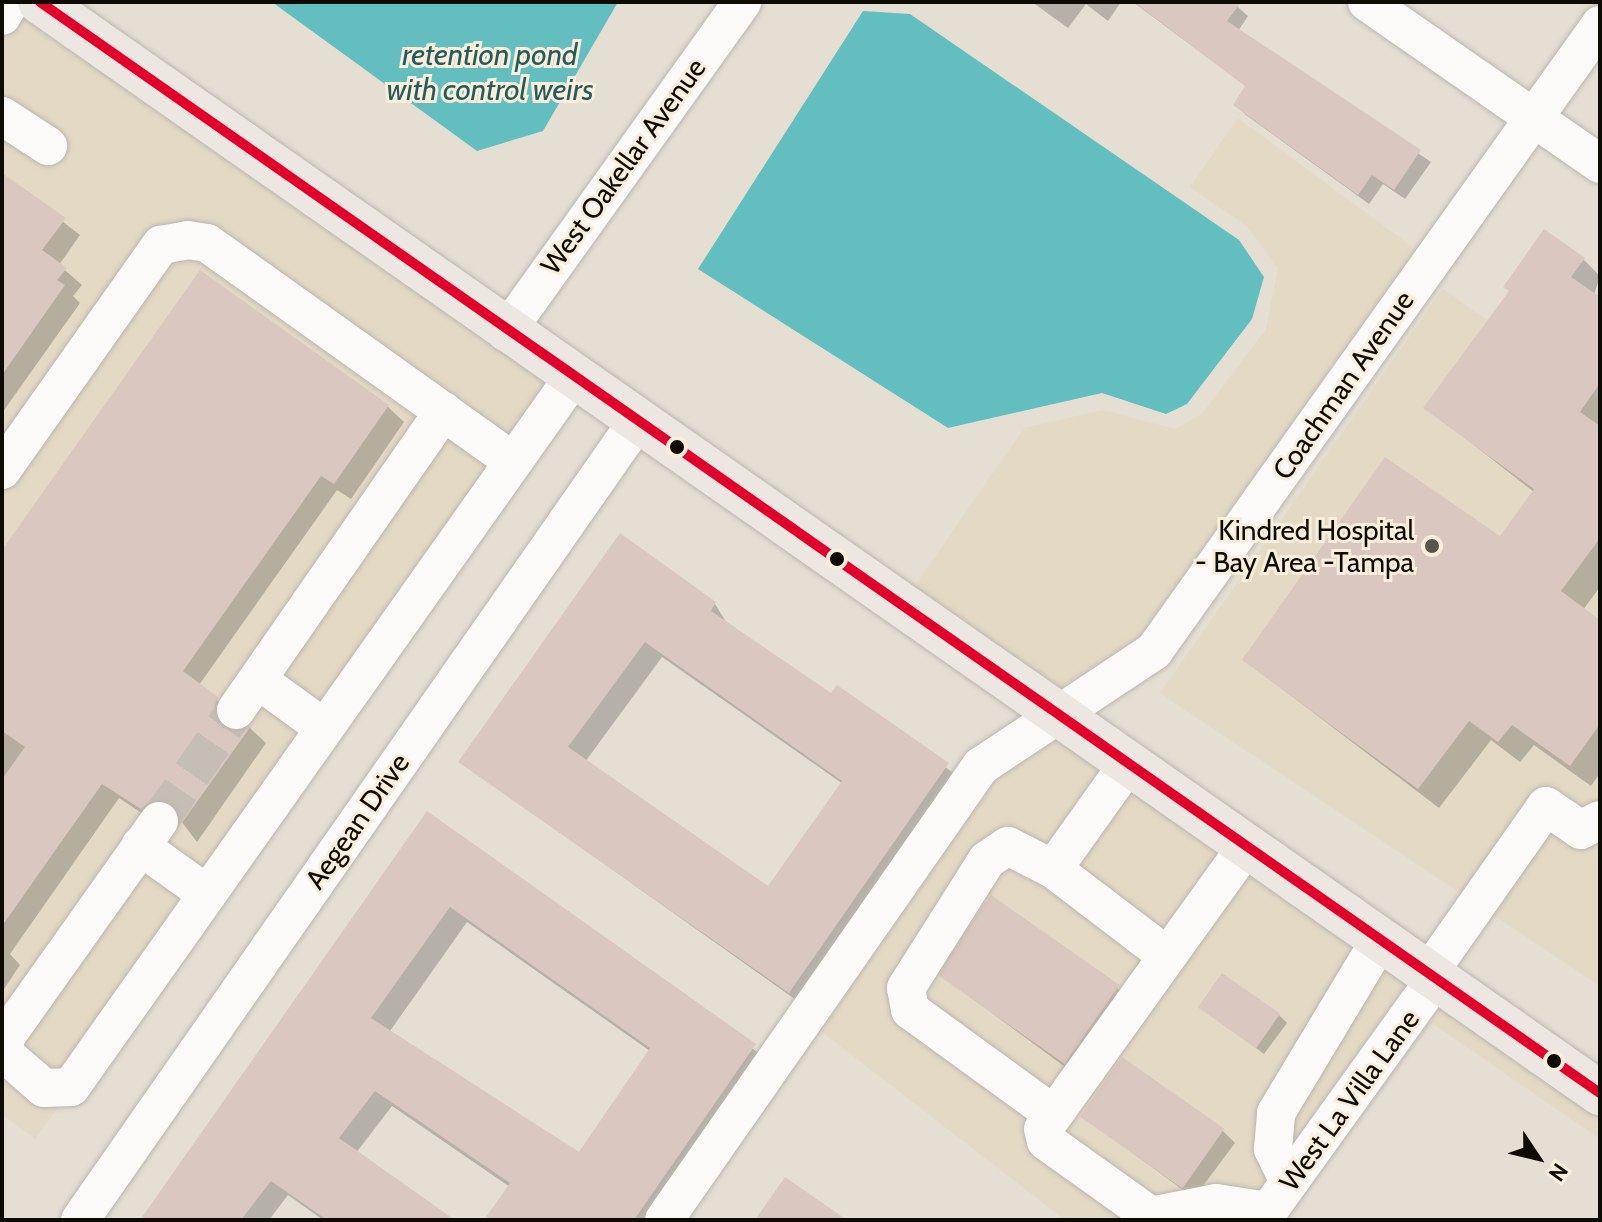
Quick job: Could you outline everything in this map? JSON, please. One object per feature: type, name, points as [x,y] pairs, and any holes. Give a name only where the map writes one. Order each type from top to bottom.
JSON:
[{"type":"main road","points":[[40,2],[572,379],[1600,1093]]},
{"type":"street","points":[[2,16],[10,2]]},
{"type":"street","name":"West Oakellar Avenue","points":[[506,332],[742,2]]},
{"type":"street","points":[[1367,2],[1600,164]]},
{"type":"street","name":"Coachman Avenue","points":[[1058,715],[1154,651],[1600,25]]},
{"type":"street","points":[[2,116],[48,146]]},
{"type":"street","points":[[2,470],[161,245],[188,240],[207,243],[513,461]]},
{"type":"street","points":[[207,894],[150,833],[4,1039],[17,1069],[44,1088],[71,1087],[572,379]]},
{"type":"street","points":[[236,710],[444,411]]},
{"type":"street","name":"Aegean Drive","points":[[80,1220],[636,423]]},
{"type":"street","points":[[258,680],[324,728]]},
{"type":"street","points":[[664,1220],[981,766],[1058,715]]},
{"type":"street","points":[[1053,869],[1128,764]]},
{"type":"street","name":"West La Villa Lane","points":[[1273,1204],[1546,806],[1581,830],[1600,820]]},
{"type":"street","points":[[1038,1103],[910,1010],[906,988],[987,860],[1008,846],[1053,869],[1167,956]]},
{"type":"street","points":[[1246,847],[1043,1129],[1046,1141],[1151,1216],[1216,1203],[1273,1204],[1276,1113],[1380,940]]},
{"type":"shaded area","points":[[2,2],[556,383],[564,411],[35,1139],[2,1114]]},
{"type":"shaded area","points":[[1238,118],[1415,249],[1139,637],[1056,691],[912,590],[1024,428],[1103,410],[1175,429],[1201,415],[1266,329],[1278,269],[1248,227],[1190,187]]},
{"type":"shaded area","name":"Kindred Hospital - Bay Area -Tampa","points":[[1443,289],[1600,399],[1600,986],[1160,693]]},
{"type":"shaded area","points":[[1059,738],[1408,982],[1237,1220],[1065,1220],[821,1031],[996,780]]},
{"type":"shaded area","points":[[1442,1006],[1600,1115],[1600,1139],[1432,1023],[1287,1220]]},
{"type":"water","name":"retention pond with control weirs","points":[[272,2],[618,2],[543,131],[477,151]]},
{"type":"water","points":[[863,11],[910,14],[1239,240],[1264,277],[1252,319],[1187,404],[1166,414],[1102,393],[948,428],[698,269]]},
{"type":"building","points":[[1134,2],[1241,2],[1227,21],[1421,150],[1394,190],[1372,175],[1358,195],[1233,105],[1245,86]]},
{"type":"building","points":[[2,173],[66,218],[42,250],[67,268],[57,280],[65,285],[2,375]]},
{"type":"building","points":[[1544,229],[1585,258],[1571,277],[1600,297],[1600,383],[1580,412],[1600,426],[1600,538],[1561,591],[1600,620],[1600,724],[1570,766],[1512,725],[1498,742],[1469,721],[1418,789],[1242,660],[1385,457],[1500,536],[1534,489],[1423,408],[1509,291],[1503,287]]},
{"type":"building","points":[[200,270],[389,405],[334,484],[321,476],[183,671],[218,697],[214,709],[223,728],[251,726],[179,827],[171,803],[151,801],[141,809],[102,784],[2,926],[2,779],[25,747],[2,731],[2,550]]},
{"type":"building","points":[[620,533],[716,602],[711,611],[831,693],[837,685],[949,763],[789,993],[458,762]],"holes":[[[645,642],[842,781],[768,886],[568,747]]]},
{"type":"building","points":[[427,811],[756,1044],[634,1220],[484,1220],[510,1183],[375,1091],[339,1138],[455,1220],[327,1220],[271,1181],[241,1220],[140,1220]],"holes":[[[450,907],[650,1048],[579,1152],[371,1018]]]},
{"type":"building","points":[[991,895],[1120,985],[1065,1064],[936,974]]},
{"type":"building","points":[[1222,973],[1280,1014],[1256,1048],[1198,1007]]},
{"type":"building","points":[[1122,1057],[1224,1129],[1183,1188],[1080,1117]]},
{"type":"building","points":[[785,1177],[847,1220],[755,1220]]},
{"type":"tunnel","points":[[159,821],[236,710]]},
{"type":"transit line","points":[[40,2],[1600,1093]]},
{"type":"place","name":"Kindred Hospital - Bay Area -Tampa","points":[[1432,546]]}]
